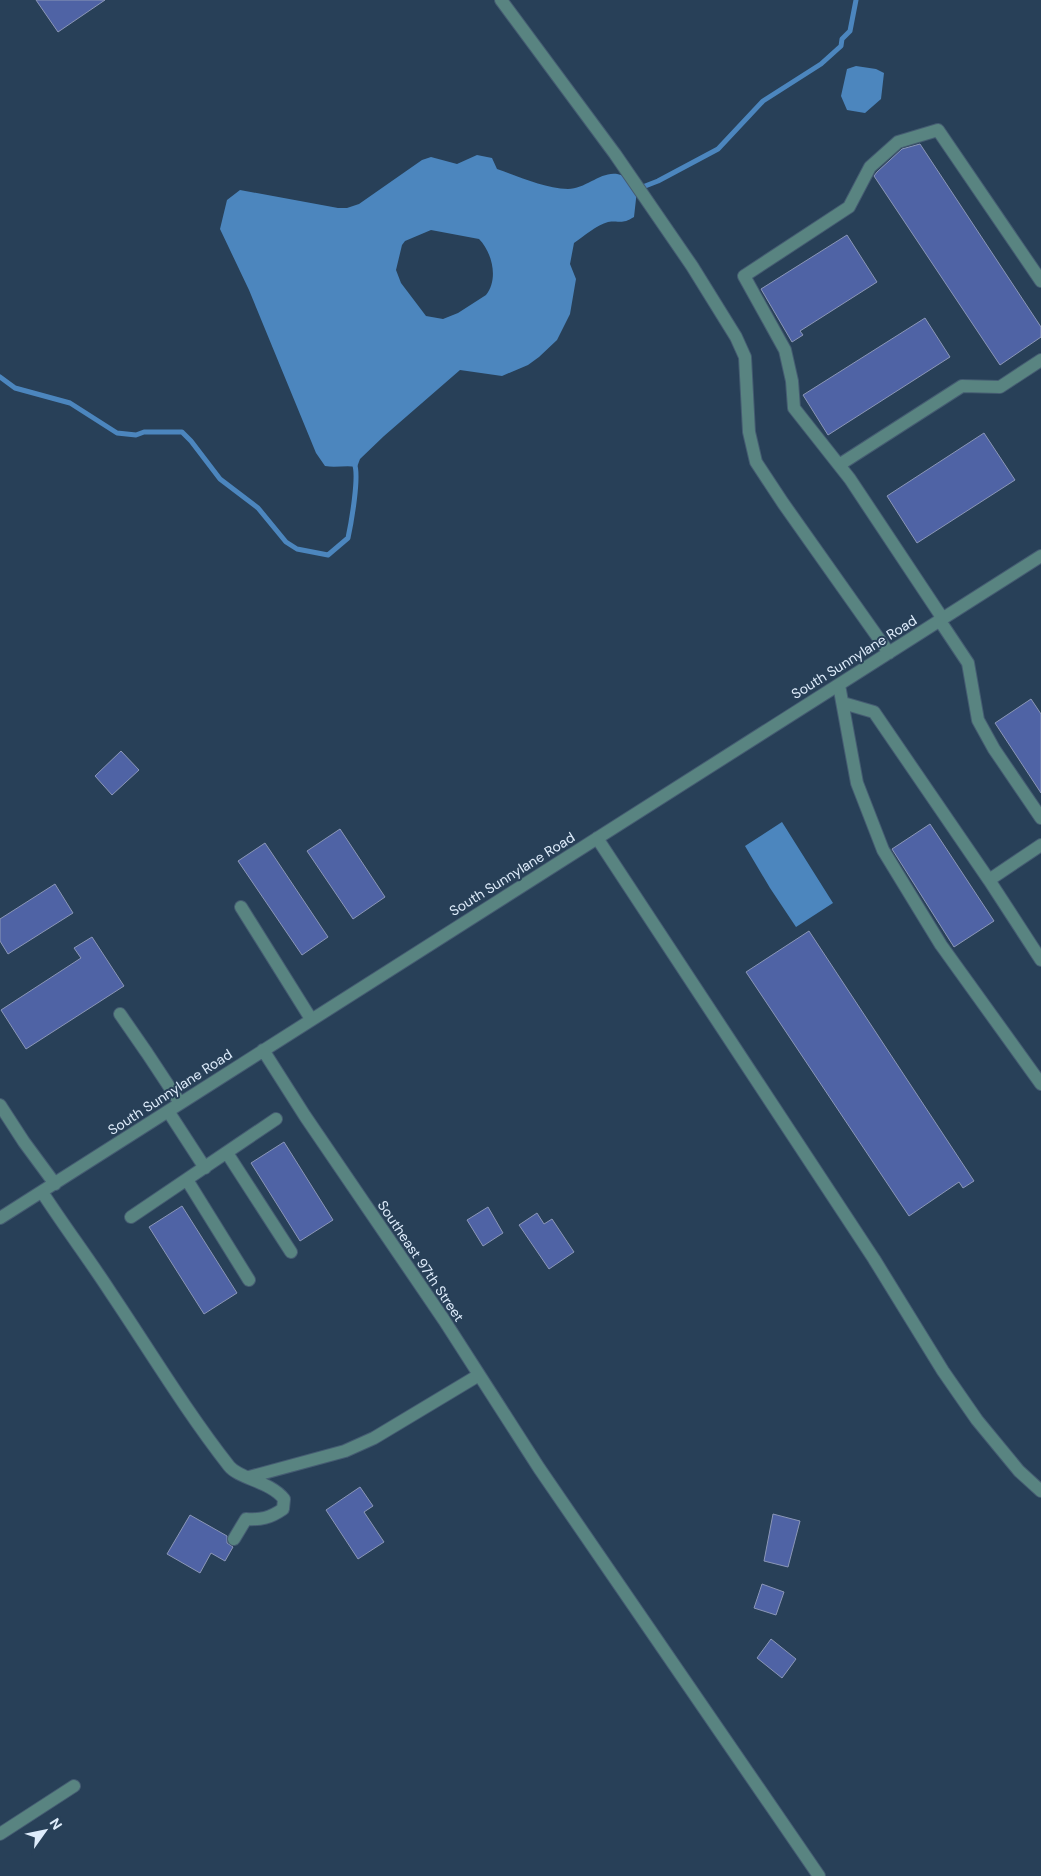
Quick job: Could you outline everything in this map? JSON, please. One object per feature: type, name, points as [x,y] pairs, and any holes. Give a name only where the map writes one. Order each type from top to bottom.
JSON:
[{"type":"street","points":[[501,0],[615,154],[692,266],[736,337],[745,357],[750,432],[756,462],[889,653]]},
{"type":"street","points":[[1041,281],[938,130],[898,142],[870,168],[849,207],[744,276],[785,350],[792,382],[794,408],[839,465],[942,620],[968,663],[978,720],[994,749],[1041,818]]},
{"type":"street","points":[[839,465],[962,386],[1000,387],[1041,360]]},
{"type":"street","name":"South Sunnylane Road","points":[[0,1218],[1041,556]]},
{"type":"street","points":[[839,684],[857,783],[883,850],[941,945],[1041,1084]]},
{"type":"street","points":[[843,703],[874,712],[989,880],[1041,960]]},
{"type":"street","points":[[597,838],[874,1259],[954,1387],[983,1427],[1019,1470],[1041,1491]]},
{"type":"street","points":[[989,880],[1041,845]]},
{"type":"street","points":[[241,907],[311,1019]]},
{"type":"street","points":[[120,1014],[180,1103]]},
{"type":"street","name":"Southeast 97th Street","points":[[263,1050],[555,1490],[819,1876]]},
{"type":"street","points":[[0,1105],[55,1184]]},
{"type":"street","points":[[168,1111],[205,1168]]},
{"type":"street","points":[[131,1217],[276,1119]]},
{"type":"street","points":[[227,1153],[292,1252]]},
{"type":"street","points":[[186,1180],[249,1280]]},
{"type":"street","points":[[42,1192],[111,1292],[149,1353],[230,1469],[277,1490],[284,1498],[283,1509],[273,1516],[261,1520],[246,1519],[234,1539]]},
{"type":"street","points":[[249,1477],[345,1451],[374,1438],[479,1375]]},
{"type":"street","points":[[0,1834],[74,1786]]},
{"type":"water","points":[[856,66],[876,69],[884,73],[881,99],[865,113],[847,110],[841,96],[847,69]]},
{"type":"water","points":[[477,155],[492,158],[497,169],[523,179],[568,189],[582,186],[609,174],[623,176],[637,190],[634,217],[623,222],[604,223],[574,243],[570,264],[576,279],[570,314],[557,340],[539,357],[528,365],[502,376],[460,370],[384,436],[360,459],[357,467],[325,466],[316,453],[249,290],[220,229],[227,200],[240,190],[347,208],[359,204],[422,160],[431,157],[457,164]],"holes":[[[431,230],[479,239],[484,244],[492,266],[492,281],[486,295],[458,313],[443,319],[426,316],[401,283],[396,270],[402,245],[405,241]]]},
{"type":"water","points":[[782,822],[833,903],[796,927],[745,846]]},
{"type":"building","points":[[36,0],[105,0],[58,32]]},
{"type":"building","points":[[920,144],[1041,327],[1041,337],[1000,365],[874,176],[902,149]]},
{"type":"building","points":[[847,235],[877,282],[800,331],[803,335],[792,342],[761,289]]},
{"type":"building","points":[[925,318],[950,357],[828,435],[803,395]]},
{"type":"building","points":[[984,433],[1015,480],[917,543],[887,496]]},
{"type":"building","points":[[1031,699],[1041,714],[1041,793],[995,723]]},
{"type":"building","points":[[121,751],[139,770],[112,795],[95,776]]},
{"type":"building","points":[[930,824],[994,921],[954,947],[892,849]]},
{"type":"building","points":[[340,829],[385,897],[353,919],[307,851]]},
{"type":"building","points":[[265,843],[328,937],[302,955],[238,861]]},
{"type":"building","points":[[55,884],[73,913],[8,954],[0,941],[0,919]]},
{"type":"building","points":[[809,931],[974,1181],[963,1188],[959,1182],[909,1216],[746,972]]},
{"type":"building","points":[[92,937],[124,986],[26,1049],[1,1010],[81,958],[74,948]]},
{"type":"building","points":[[284,1142],[333,1220],[300,1241],[251,1163]]},
{"type":"building","points":[[182,1206],[237,1293],[204,1314],[149,1227]]},
{"type":"building","points":[[488,1207],[503,1233],[483,1246],[467,1220]]},
{"type":"building","points":[[537,1213],[544,1224],[552,1219],[574,1252],[549,1269],[519,1225]]},
{"type":"building","points":[[360,1487],[373,1506],[364,1512],[384,1542],[358,1559],[326,1510]]},
{"type":"building","points":[[773,1514],[800,1521],[788,1567],[764,1561]]},
{"type":"building","points":[[190,1515],[227,1536],[227,1543],[233,1547],[225,1561],[211,1553],[200,1573],[167,1554]]},
{"type":"building","points":[[762,1584],[784,1592],[776,1615],[754,1608]]},
{"type":"building","points":[[771,1639],[796,1659],[782,1678],[757,1658]]},
{"type":"waterway","points":[[640,188],[658,181],[718,149],[763,101],[821,64],[841,46],[842,39],[850,31],[856,0]]},
{"type":"waterway","points":[[0,377],[15,388],[70,403],[117,433],[136,435],[144,432],[182,432],[220,479],[258,508],[286,542],[297,549],[328,555],[348,538],[356,488],[356,469],[354,463]]}]
